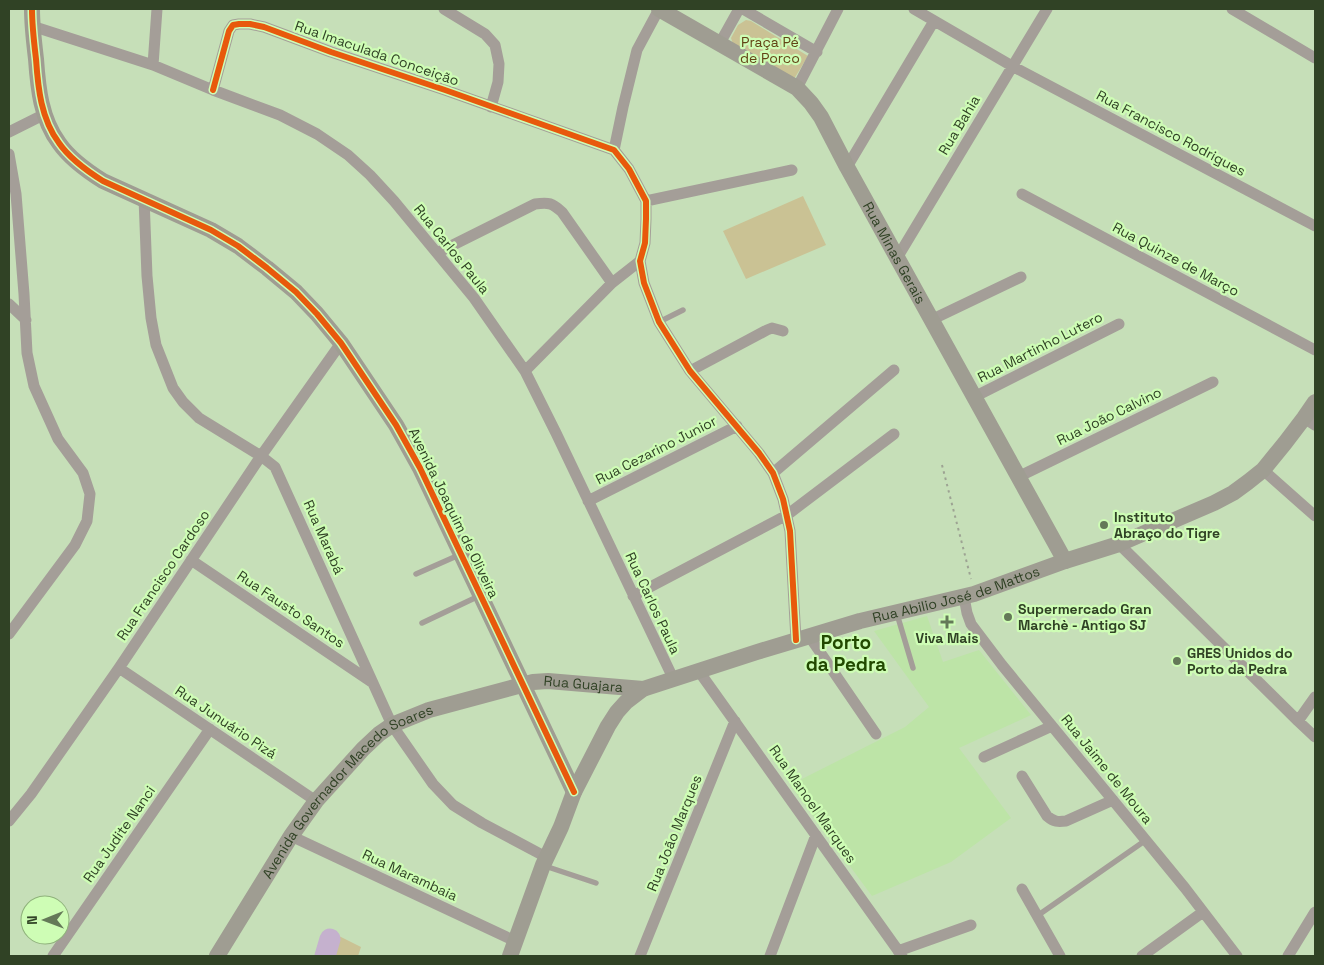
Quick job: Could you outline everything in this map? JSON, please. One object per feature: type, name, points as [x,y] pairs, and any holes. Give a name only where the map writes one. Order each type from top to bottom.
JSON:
[{"type":"main road","name":"Avenida Joaquim de Oliveira","points":[[32,9],[39,92],[44,114],[60,145],[87,170],[103,181],[211,230],[238,246],[296,292],[341,343],[396,425],[420,468],[574,792]]},
{"type":"main road","name":"Rua Minas Gerais","points":[[659,9],[797,88],[821,117],[1065,561]]},
{"type":"main road","name":"Rua Abilio José de Mattos","points":[[513,949],[545,861],[561,827],[574,792],[617,712],[626,702],[644,689],[698,670],[860,621],[969,595],[1118,544],[1214,503],[1234,493],[1263,470],[1310,422],[1315,402]]},
{"type":"main road","name":"Rua Guajara","points":[[522,684],[548,681],[644,689]]},
{"type":"main road","name":"Avenida Governador Macedo Soares","points":[[217,956],[291,836],[316,801],[363,748],[392,725],[428,710],[522,684]]},
{"type":"street","points":[[153,65],[158,9]]},
{"type":"street","points":[[444,9],[485,34],[496,45],[499,64],[498,82],[491,107],[614,150],[629,169],[646,201],[645,243],[640,261],[644,283],[659,322],[690,370],[759,453],[772,473],[783,499],[787,515],[803,638],[876,734]]},
{"type":"street","points":[[614,150],[622,107],[637,50],[659,9]]},
{"type":"street","points":[[720,43],[738,9]]},
{"type":"street","points":[[743,9],[816,52]]},
{"type":"street","points":[[797,88],[838,9]]},
{"type":"street","name":"Rua Francisco Rodrigues","points":[[914,9],[1012,66],[1315,226]]},
{"type":"street","name":"Rua Bahia","points":[[897,258],[1047,9]]},
{"type":"street","points":[[1232,9],[1315,58]]},
{"type":"street","points":[[847,167],[934,21]]},
{"type":"street","name":"Rua Imaculada Conceição","points":[[213,90],[229,31],[233,26],[250,24],[264,27],[491,107]]},
{"type":"street","name":"Rua Carlos Paula","points":[[32,26],[153,65],[280,115],[317,134],[348,155],[370,176],[394,201],[474,298],[524,372],[556,433],[673,678]]},
{"type":"street","points":[[9,132],[44,114]]},
{"type":"street","points":[[9,154],[16,194],[27,353],[34,386],[58,439],[82,473],[90,494],[87,520],[75,545],[9,634]]},
{"type":"street","points":[[646,201],[792,170]]},
{"type":"street","name":"Rua Quinze de Março","points":[[1022,194],[1315,350]]},
{"type":"street","name":"Rua Marabá","points":[[144,198],[147,276],[151,318],[156,345],[173,388],[183,402],[199,418],[261,456],[275,467],[392,725],[433,784],[452,804],[545,861]]},
{"type":"street","points":[[437,253],[535,204],[545,202],[553,204],[562,212],[612,283]]},
{"type":"street","points":[[524,372],[612,283],[640,261]]},
{"type":"street","points":[[931,320],[1021,277]]},
{"type":"street","points":[[9,304],[26,320]]},
{"type":"street","name":"Rua Martinho Lutero","points":[[974,397],[1119,324]]},
{"type":"street","points":[[690,370],[766,330],[772,328],[783,331]]},
{"type":"street","name":"Rua Francisco Cardoso","points":[[9,821],[31,794],[119,668],[261,456],[341,343]]},
{"type":"street","points":[[772,473],[894,370]]},
{"type":"street","name":"Rua João Calvino","points":[[1018,477],[1212,382]]},
{"type":"street","name":"Rua Cezarino Junior","points":[[588,501],[737,426]]},
{"type":"street","points":[[633,596],[787,515],[894,434]]},
{"type":"street","points":[[1263,470],[1315,516]]},
{"type":"street","points":[[1118,544],[1315,737]]},
{"type":"street","name":"Rua Fausto Santos","points":[[191,560],[373,683]]},
{"type":"street","name":"Rua Jaime de Moura","points":[[969,595],[967,613],[971,624],[1002,666],[1146,840],[1237,956]]},
{"type":"street","name":"Rua Junuário Pizá","points":[[119,668],[316,801]]},
{"type":"street","name":"Rua Manoel Marques","points":[[698,670],[900,954]]},
{"type":"street","points":[[1298,721],[1315,697]]},
{"type":"street","name":"Rua João Marques","points":[[640,956],[735,721]]},
{"type":"street","points":[[984,757],[1052,726]]},
{"type":"street","name":"Rua Judite Nanci","points":[[53,956],[210,729]]},
{"type":"street","points":[[1022,776],[1047,816],[1053,821],[1066,820],[1113,800]]},
{"type":"street","points":[[770,956],[816,835]]},
{"type":"street","name":"Rua Marambaia","points":[[291,836],[513,949]]},
{"type":"street","points":[[1022,889],[1060,956]]},
{"type":"street","points":[[1142,956],[1203,912]]},
{"type":"street","points":[[1288,956],[1315,912]]},
{"type":"street","points":[[900,954],[971,925]]},
{"type":"lane","points":[[659,322],[683,310]]},
{"type":"lane","points":[[416,574],[461,554]]},
{"type":"lane","points":[[422,623],[481,595]]},
{"type":"lane","points":[[896,612],[913,668]]},
{"type":"lane","points":[[1037,916],[1146,840]]},
{"type":"lane","points":[[545,861],[596,883]]},
{"type":"path","points":[[942,465],[969,595]]},
{"type":"shaded area","points":[[927,616],[943,662],[979,650],[1031,715],[959,748],[1011,818],[951,862],[872,896],[790,785],[905,727],[929,707],[874,631]]},
{"type":"green space","name":"Praça Pé de Porco","points":[[746,20],[751,21],[808,56],[794,79],[733,44],[731,38],[738,25]]},
{"type":"green space","points":[[803,196],[826,245],[746,279],[723,231]]},
{"type":"green space","points":[[333,933],[361,947],[358,956],[315,956],[320,945]]},
{"type":"waterway","points":[[325,956],[330,939]]},
{"type":"cycle path","points":[[32,9],[41,103],[53,134],[68,154],[103,181],[211,230],[238,246],[296,292],[341,343],[396,425],[420,468],[574,792]]},
{"type":"cycle path","points":[[213,90],[229,31],[233,25],[250,24],[264,27],[614,150],[629,169],[646,201],[645,243],[640,261],[644,283],[659,322],[690,371],[759,453],[773,473],[783,499],[790,531],[796,640]]},
{"type":"place","name":"Instituto Abraço do Tigre","points":[[1104,525]]},
{"type":"place","name":"Supermercado Gran Marchè - Antigo SJ","points":[[1008,617]]},
{"type":"place","name":"Viva Mais","points":[[947,622]]},
{"type":"place","name":"GRES Unidos do Porto da Pedra","points":[[1177,661]]},
{"type":"district","name":"Porto da Pedra","points":[[846,653]]}]
